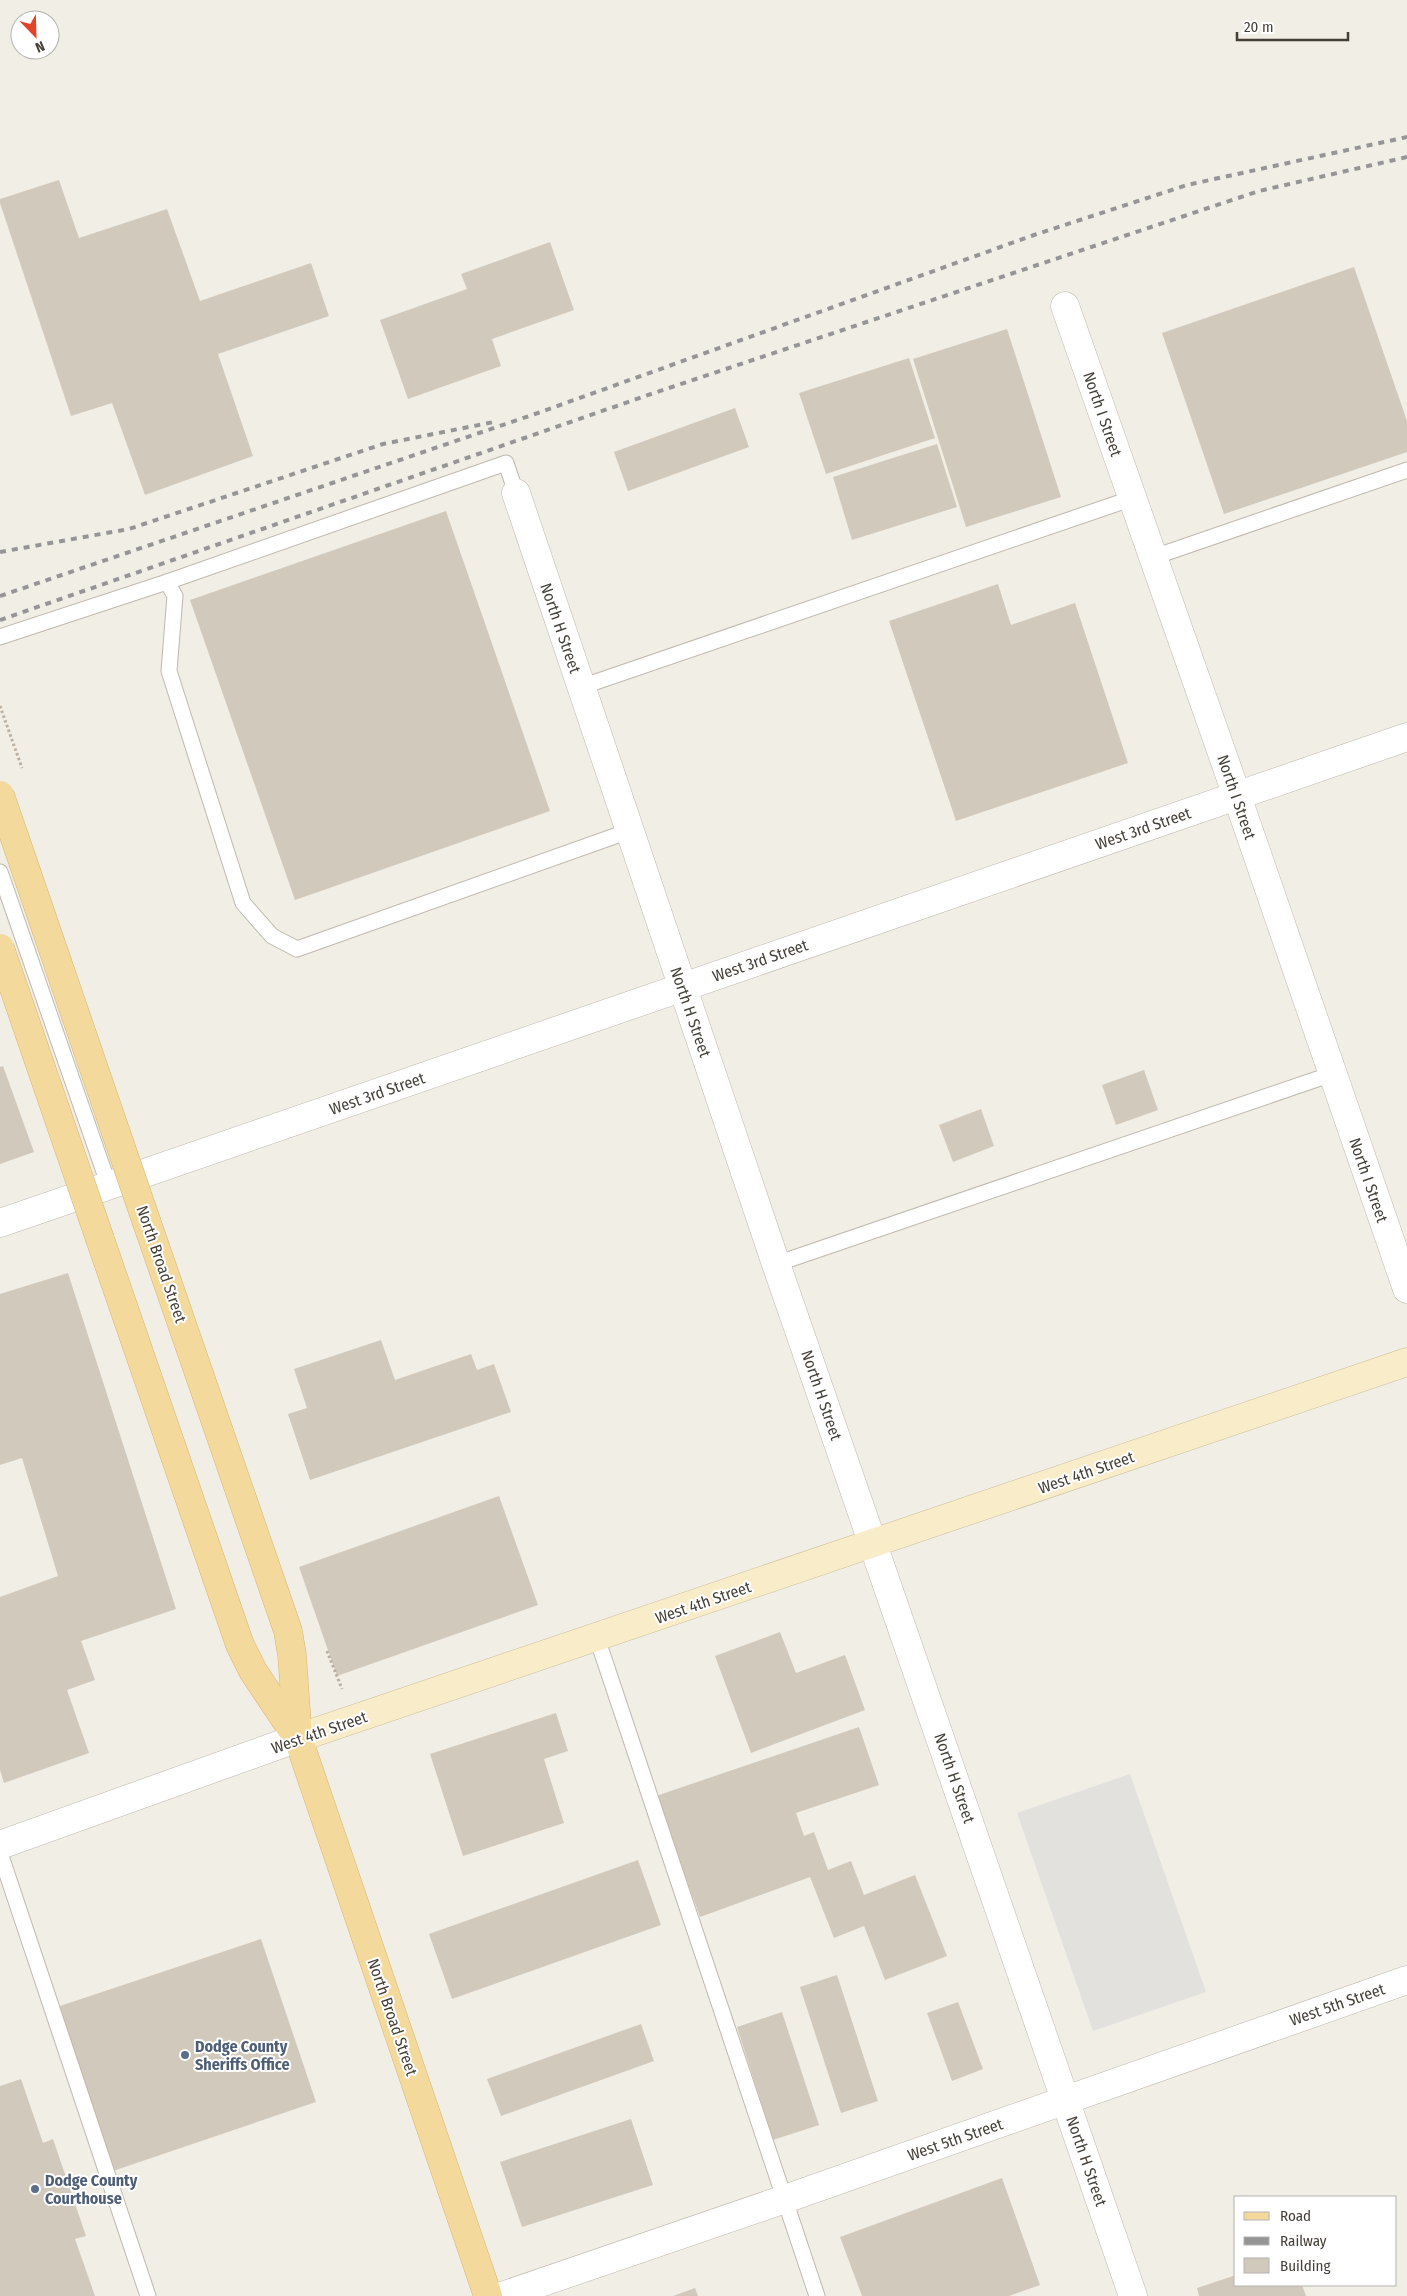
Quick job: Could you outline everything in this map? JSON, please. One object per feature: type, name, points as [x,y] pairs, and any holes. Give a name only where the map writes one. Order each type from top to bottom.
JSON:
[{"type":"main road","name":"North Broad Street","points":[[0,794],[288,1631],[292,1655],[298,1738],[488,2296]]},
{"type":"main road","name":"North Broad Street","points":[[0,948],[240,1645],[253,1670],[298,1738]]},
{"type":"street","name":"North I Street","points":[[1065,306],[1407,1288]]},
{"type":"street","name":"North H Street","points":[[516,493],[776,1264],[1133,2296]]},
{"type":"street","name":"West 3rd Street","points":[[0,1223],[1407,738]]},
{"type":"street","name":"West 4th Street","points":[[0,1845],[298,1738],[1407,1362]]},
{"type":"street","name":"West 5th Street","points":[[502,2296],[785,2199],[1407,1980]]},
{"type":"lane","points":[[0,637],[166,582],[506,463],[516,493]]},
{"type":"lane","points":[[1154,557],[1407,470]]},
{"type":"lane","points":[[581,687],[1133,498]]},
{"type":"lane","points":[[166,582],[175,596],[169,671],[243,903],[272,936],[297,949],[629,831]]},
{"type":"lane","points":[[0,872],[109,1186]]},
{"type":"lane","points":[[776,1264],[1332,1074]]},
{"type":"lane","points":[[597,1638],[817,2296]]},
{"type":"lane","points":[[0,1853],[148,2296]]},
{"type":"shaded area","points":[[1130,1774],[1206,1992],[1093,2031],[1017,1813]]},
{"type":"building","points":[[59,180],[79,238],[167,209],[200,301],[311,263],[329,316],[218,354],[253,456],[145,495],[112,403],[71,416],[0,203],[0,199]]},
{"type":"building","points":[[550,242],[574,310],[492,339],[501,366],[408,399],[380,320],[467,289],[461,274]]},
{"type":"building","points":[[1354,267],[1407,421],[1407,452],[1224,514],[1162,333]]},
{"type":"building","points":[[1007,329],[1061,497],[966,527],[913,359]]},
{"type":"building","points":[[909,358],[935,438],[826,474],[799,393]]},
{"type":"building","points":[[735,408],[749,447],[628,491],[614,452]]},
{"type":"building","points":[[937,444],[957,507],[852,540],[833,477]]},
{"type":"building","points":[[446,511],[550,811],[295,900],[190,600]]},
{"type":"building","points":[[998,584],[1011,625],[1075,603],[1128,763],[956,821],[889,621]]},
{"type":"building","points":[[3,1066],[34,1152],[0,1164],[0,1067]]},
{"type":"building","points":[[1144,1070],[1158,1110],[1116,1125],[1102,1085]]},
{"type":"building","points":[[981,1109],[994,1146],[953,1162],[939,1125]]},
{"type":"building","points":[[68,1273],[176,1609],[81,1641],[95,1680],[67,1690],[89,1753],[4,1783],[0,1770],[0,1597],[58,1576],[22,1458],[0,1465],[0,1294]]},
{"type":"building","points":[[381,1340],[395,1380],[471,1354],[477,1370],[494,1364],[511,1412],[310,1480],[288,1414],[307,1408],[294,1369]]},
{"type":"building","points":[[499,1496],[538,1605],[337,1676],[299,1567]]},
{"type":"building","points":[[780,1632],[796,1673],[845,1655],[865,1710],[751,1753],[715,1656]]},
{"type":"building","points":[[556,1713],[568,1751],[544,1759],[564,1823],[463,1856],[430,1754]]},
{"type":"building","points":[[859,1727],[879,1785],[796,1813],[804,1836],[814,1832],[828,1870],[851,1861],[864,1895],[915,1875],[947,1956],[885,1980],[864,1926],[834,1938],[810,1877],[700,1917],[656,1796]]},
{"type":"building","points":[[638,1860],[661,1925],[452,1999],[429,1934]]},
{"type":"building","name":"Dodge County Sheriffs Office","points":[[261,1939],[316,2102],[110,2172],[54,2008]]},
{"type":"building","points":[[837,1975],[878,2101],[841,2113],[800,1987]]},
{"type":"building","points":[[958,2002],[983,2069],[952,2081],[927,2013]]},
{"type":"building","points":[[782,2012],[819,2125],[773,2140],[737,2027]]},
{"type":"building","points":[[641,2024],[654,2061],[501,2116],[487,2079]]},
{"type":"building","name":"Dodge County Courthouse","points":[[21,2079],[43,2143],[53,2139],[86,2236],[75,2239],[95,2296],[0,2296],[0,2086]]},
{"type":"building","points":[[631,2119],[653,2185],[522,2227],[500,2162]]},
{"type":"building","points":[[1002,2178],[1040,2285],[1009,2296],[862,2296],[840,2237]]},
{"type":"building","points":[[1234,2276],[1234,2286],[1302,2286],[1306,2296],[1199,2296],[1197,2288]]},
{"type":"building","points":[[695,2288],[698,2296],[673,2296]]},
{"type":"railway","points":[[0,596],[535,414],[1034,235],[1187,185],[1407,137]]},
{"type":"railway","points":[[0,620],[654,393],[1259,191],[1407,157]]},
{"type":"railway","points":[[0,552],[129,529],[383,444],[494,422]]},
{"type":"place","name":"Dodge County Sheriffs Office","points":[[185,2055]]},
{"type":"place","name":"Dodge County Courthouse","points":[[35,2189]]}]
